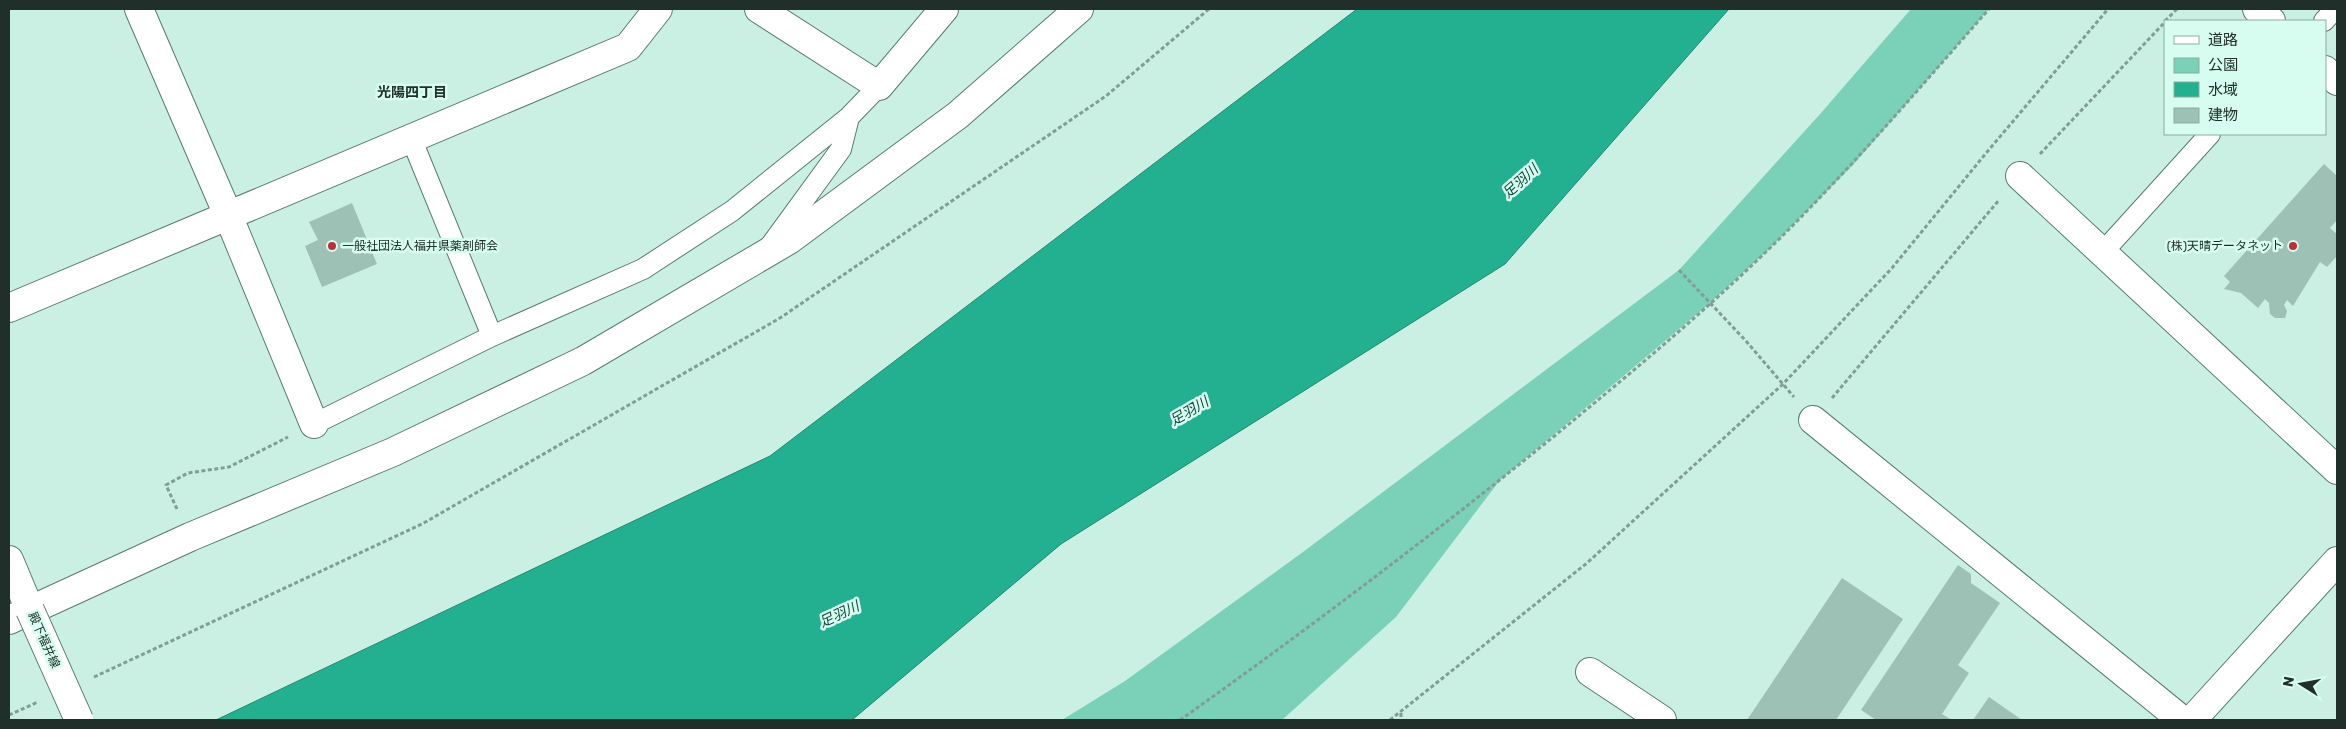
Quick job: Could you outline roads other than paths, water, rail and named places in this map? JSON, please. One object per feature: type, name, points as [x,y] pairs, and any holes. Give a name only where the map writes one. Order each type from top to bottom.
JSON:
[{"type":"street","points":[[139,9],[228,215],[314,424]]},
{"type":"street","points":[[9,308],[628,47],[658,9]]},
{"type":"street","points":[[759,9],[879,86],[944,9]]},
{"type":"street","points":[[20,615],[190,537],[393,452],[583,361],[788,240],[958,115],[1079,9]]},
{"type":"street","points":[[2257,9],[2270,20]]},
{"type":"street","points":[[2326,71],[2337,81]]},
{"type":"street","points":[[2020,176],[2337,470]]},
{"type":"street","points":[[1813,420],[2182,720]]},
{"type":"street","name":"殿下福井線","points":[[9,560],[20,615],[79,720]]},
{"type":"street","points":[[2192,720],[2337,561]]},
{"type":"street","points":[[1590,672],[1662,720]]},
{"type":"lane","points":[[2325,20],[2335,9]]},
{"type":"lane","points":[[314,424],[492,336],[643,269],[732,211],[849,117],[879,86]]},
{"type":"lane","points":[[764,254],[841,149],[849,117]]},
{"type":"lane","points":[[2103,252],[2209,135]]},
{"type":"lane","points":[[411,138],[492,336]]},
{"type":"water","name":"足羽川","points":[[1357,9],[1729,9],[1505,264],[1061,544],[852,720],[216,720],[770,456]]},
{"type":"place","name":"一般社団法人福井県薬剤師会","points":[[332,246]]},
{"type":"place","name":"(株)天晴データネット","points":[[2293,246]]},
{"type":"district","name":"光陽四丁目","points":[[412,92]]}]
